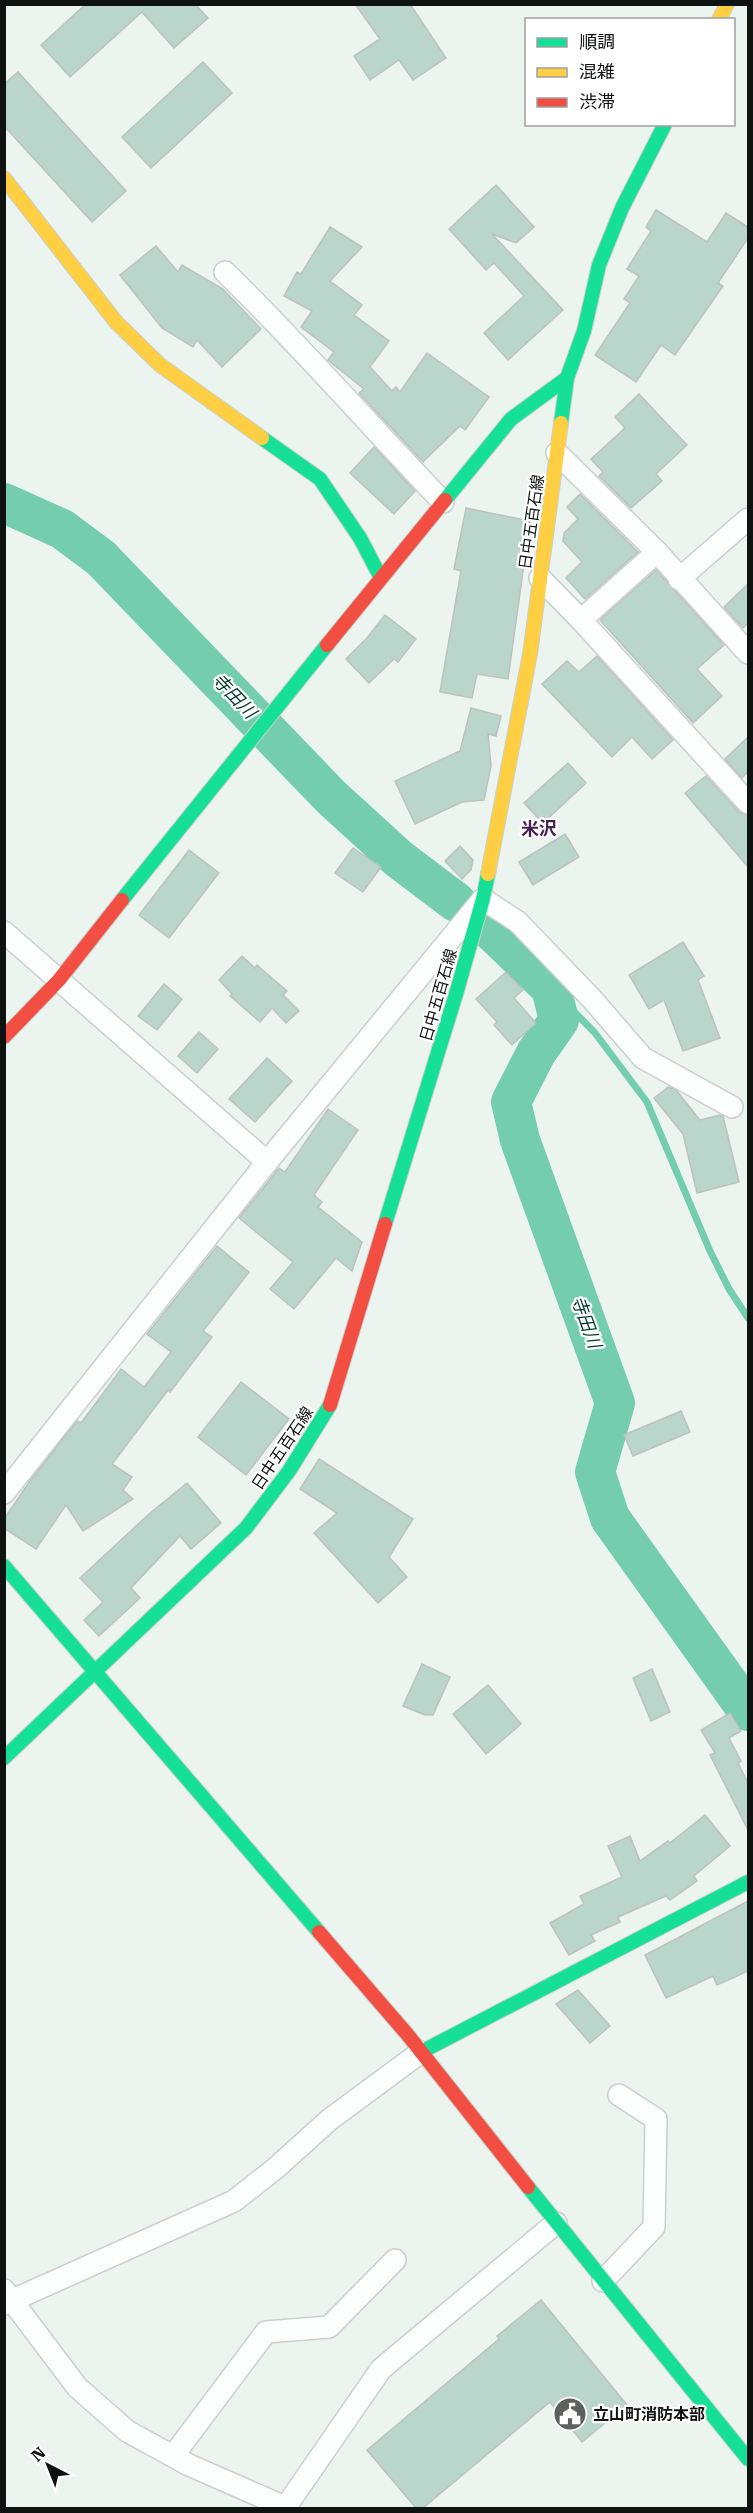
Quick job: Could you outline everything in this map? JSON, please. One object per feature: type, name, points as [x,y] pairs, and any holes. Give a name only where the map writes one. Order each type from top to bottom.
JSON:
[{"type":"street","points":[[720,18],[727,4]]},
{"type":"street","name":"日中五百石線","points":[[4,1758],[246,1528],[289,1471],[329,1407],[432,1074],[483,899],[530,654],[567,378],[584,331],[599,265],[622,208],[664,126]]},
{"type":"street","points":[[4,178],[117,322],[160,365],[320,479],[360,538],[381,578]]},
{"type":"street","points":[[225,272],[288,334],[443,502]]},
{"type":"street","points":[[4,1037],[59,980],[251,738],[511,419],[567,378]]},
{"type":"street","points":[[557,453],[657,552],[748,653]]},
{"type":"street","points":[[679,579],[748,519]]},
{"type":"street","points":[[581,620],[657,552]]},
{"type":"street","points":[[540,578],[748,803]]},
{"type":"street","points":[[4,1492],[267,1162],[483,899],[518,922],[592,999],[643,1058],[732,1107]]},
{"type":"street","points":[[4,932],[267,1162]]},
{"type":"street","points":[[4,1566],[421,2052],[556,2223],[748,2459]]},
{"type":"street","points":[[556,2223],[381,2369],[286,2508],[173,2456],[127,2431],[77,2387],[7,2298],[234,2201],[276,2168],[329,2120],[421,2052],[748,1882]]},
{"type":"street","points":[[603,2281],[654,2227],[656,2118],[619,2095]]},
{"type":"street","points":[[173,2456],[266,2332],[329,2327],[396,2260]]},
{"type":"building","points":[[86,4],[195,4],[208,18],[174,48],[142,12],[70,77],[41,45]]},
{"type":"building","points":[[355,4],[410,4],[446,58],[413,80],[399,60],[370,80],[354,56],[380,39]]},
{"type":"building","points":[[203,62],[232,93],[151,168],[122,137]]},
{"type":"building","points":[[18,72],[126,191],[92,222],[4,126],[4,84]]},
{"type":"building","points":[[496,185],[534,227],[516,243],[492,234],[563,310],[508,360],[484,333],[524,296],[494,263],[486,270],[449,229]]},
{"type":"building","points":[[656,210],[707,242],[726,213],[748,227],[748,238],[718,283],[723,286],[675,355],[661,345],[636,382],[595,355],[630,303],[624,299],[639,276],[627,269],[651,231],[646,227]]},
{"type":"building","points":[[330,227],[362,247],[330,281],[362,305],[354,315],[389,341],[370,367],[392,391],[396,387],[400,392],[427,353],[489,397],[465,430],[460,426],[423,462],[359,393],[364,389],[328,360],[334,352],[301,327],[312,311],[284,296],[297,272],[301,274]]},
{"type":"building","points":[[156,246],[178,272],[182,265],[223,289],[261,329],[222,367],[197,340],[193,347],[162,328],[120,275]]},
{"type":"building","points":[[639,394],[687,445],[656,474],[662,481],[631,508],[599,476],[603,472],[591,459],[625,428],[615,417]]},
{"type":"building","points":[[374,447],[415,491],[394,514],[350,473]]},
{"type":"building","points":[[580,494],[638,552],[585,599],[566,578],[582,562],[563,541],[564,533],[578,519],[567,507]]},
{"type":"building","points":[[466,508],[530,521],[508,679],[477,674],[472,698],[440,692],[461,571],[454,569]]},
{"type":"building","points":[[656,570],[724,645],[697,669],[722,696],[693,723],[600,620]]},
{"type":"building","points":[[748,584],[748,623],[743,628],[724,607]]},
{"type":"building","points":[[385,615],[416,639],[398,662],[394,659],[369,683],[346,659]]},
{"type":"building","points":[[597,656],[673,740],[652,759],[632,737],[612,757],[542,684],[567,661],[579,672]]},
{"type":"building","points":[[471,708],[501,716],[496,736],[488,734],[491,766],[484,800],[462,802],[415,824],[395,781],[460,751]]},
{"type":"building","points":[[748,737],[748,772],[742,778],[725,759]]},
{"type":"building","points":[[568,763],[586,783],[543,823],[524,803]]},
{"type":"building","points":[[706,776],[739,812],[748,816],[748,867],[685,793]]},
{"type":"building","points":[[565,834],[579,857],[533,885],[519,862]]},
{"type":"building","points":[[460,846],[473,860],[471,870],[462,879],[445,861]]},
{"type":"building","points":[[353,848],[381,867],[363,892],[335,873]]},
{"type":"building","points":[[189,850],[219,873],[169,938],[139,915]]},
{"type":"building","points":[[683,942],[704,976],[698,980],[720,1038],[683,1051],[664,1000],[649,1009],[629,975]]},
{"type":"building","points":[[242,956],[255,968],[257,965],[287,991],[283,995],[299,1011],[286,1023],[272,1008],[260,1022],[230,996],[232,994],[219,980]]},
{"type":"building","points":[[506,972],[523,990],[514,998],[536,1023],[512,1045],[494,1025],[497,1022],[476,999]]},
{"type":"building","points":[[164,984],[182,999],[157,1030],[138,1016]]},
{"type":"building","points":[[199,1032],[218,1049],[197,1073],[178,1056]]},
{"type":"building","points":[[267,1058],[292,1081],[255,1122],[229,1099]]},
{"type":"building","points":[[668,1087],[676,1090],[700,1120],[723,1116],[739,1182],[697,1193],[683,1134],[654,1098]]},
{"type":"building","points":[[328,1109],[358,1130],[314,1195],[322,1202],[318,1207],[362,1242],[352,1271],[336,1258],[294,1309],[270,1289],[293,1262],[239,1218],[279,1168],[285,1172]]},
{"type":"building","points":[[217,1246],[249,1272],[203,1331],[212,1337],[112,1464],[132,1477],[123,1490],[133,1499],[83,1531],[66,1505],[36,1549],[4,1528],[4,1519],[30,1481],[77,1421],[81,1423],[121,1369],[144,1387],[171,1352],[147,1334]]},
{"type":"building","points":[[241,1382],[289,1419],[246,1475],[198,1437]]},
{"type":"building","points":[[681,1411],[690,1432],[633,1456],[624,1435]]},
{"type":"building","points":[[319,1459],[413,1519],[389,1557],[407,1577],[378,1603],[314,1533],[337,1513],[300,1489]]},
{"type":"building","points":[[187,1483],[221,1523],[191,1549],[180,1536],[131,1588],[140,1598],[99,1636],[84,1620],[103,1602],[80,1578],[149,1514]]},
{"type":"building","points":[[422,1664],[450,1677],[433,1715],[425,1715],[403,1706]]},
{"type":"building","points":[[652,1669],[670,1712],[651,1721],[633,1678]]},
{"type":"building","points":[[488,1685],[521,1724],[486,1754],[453,1714]]},
{"type":"building","points":[[730,1713],[741,1731],[729,1738],[741,1761],[738,1763],[748,1783],[748,1830],[710,1755],[715,1753],[701,1730]]},
{"type":"building","points":[[705,1815],[730,1846],[694,1876],[697,1881],[670,1900],[666,1896],[618,1917],[620,1922],[591,1935],[595,1941],[569,1955],[550,1923],[584,1904],[580,1896],[622,1877],[608,1846],[630,1836],[640,1861],[668,1841],[670,1843]]},
{"type":"building","points":[[748,1901],[748,1971],[717,1985],[713,1976],[666,1998],[645,1955]]},
{"type":"building","points":[[578,1990],[610,2026],[590,2043],[556,2004]]},
{"type":"building","points":[[541,2300],[627,2405],[582,2442],[550,2402],[423,2508],[416,2508],[367,2450],[499,2339],[497,2336]]},
{"type":"waterway","name":"寺田川","points":[[4,503],[62,529],[101,558],[331,797],[399,859],[456,902]]},
{"type":"waterway","name":"寺田川","points":[[491,930],[551,988],[559,1020],[536,1053],[511,1102],[520,1140],[615,1403],[595,1472],[610,1518],[748,1711]]},
{"type":"waterway","points":[[551,988],[595,1033],[647,1102],[710,1251],[729,1289],[748,1318]]},
{"type":"traffic: fast","points":[[561,423],[567,378],[584,331],[599,265],[622,208],[664,126]]},
{"type":"traffic: fast","points":[[445,500],[511,419],[567,378]]},
{"type":"traffic: fast","points":[[262,438],[320,479],[360,538],[381,578]]},
{"type":"traffic: fast","points":[[122,900],[327,645]]},
{"type":"traffic: fast","points":[[385,1224],[456,994],[488,874]]},
{"type":"traffic: fast","points":[[4,1758],[246,1528],[289,1471],[330,1405]]},
{"type":"traffic: fast","points":[[4,1566],[319,1932]]},
{"type":"traffic: fast","points":[[421,2052],[748,1882]]},
{"type":"traffic: fast","points":[[528,2187],[748,2459]]},
{"type":"traffic: slow","points":[[720,18],[727,4]]},
{"type":"traffic: slow","points":[[4,178],[116,322],[160,365],[262,438]]},
{"type":"traffic: slow","points":[[488,874],[530,654],[561,423]]},
{"type":"traffic: jam","points":[[327,645],[445,500]]},
{"type":"traffic: jam","points":[[4,1037],[59,980],[122,900]]},
{"type":"traffic: jam","points":[[330,1405],[385,1224]]},
{"type":"traffic: jam","points":[[319,1932],[407,2034],[528,2187]]},
{"type":"place","name":"立山町消防本部","points":[[570,2414]]},
{"type":"district","name":"米沢","points":[[539,829]]}]
